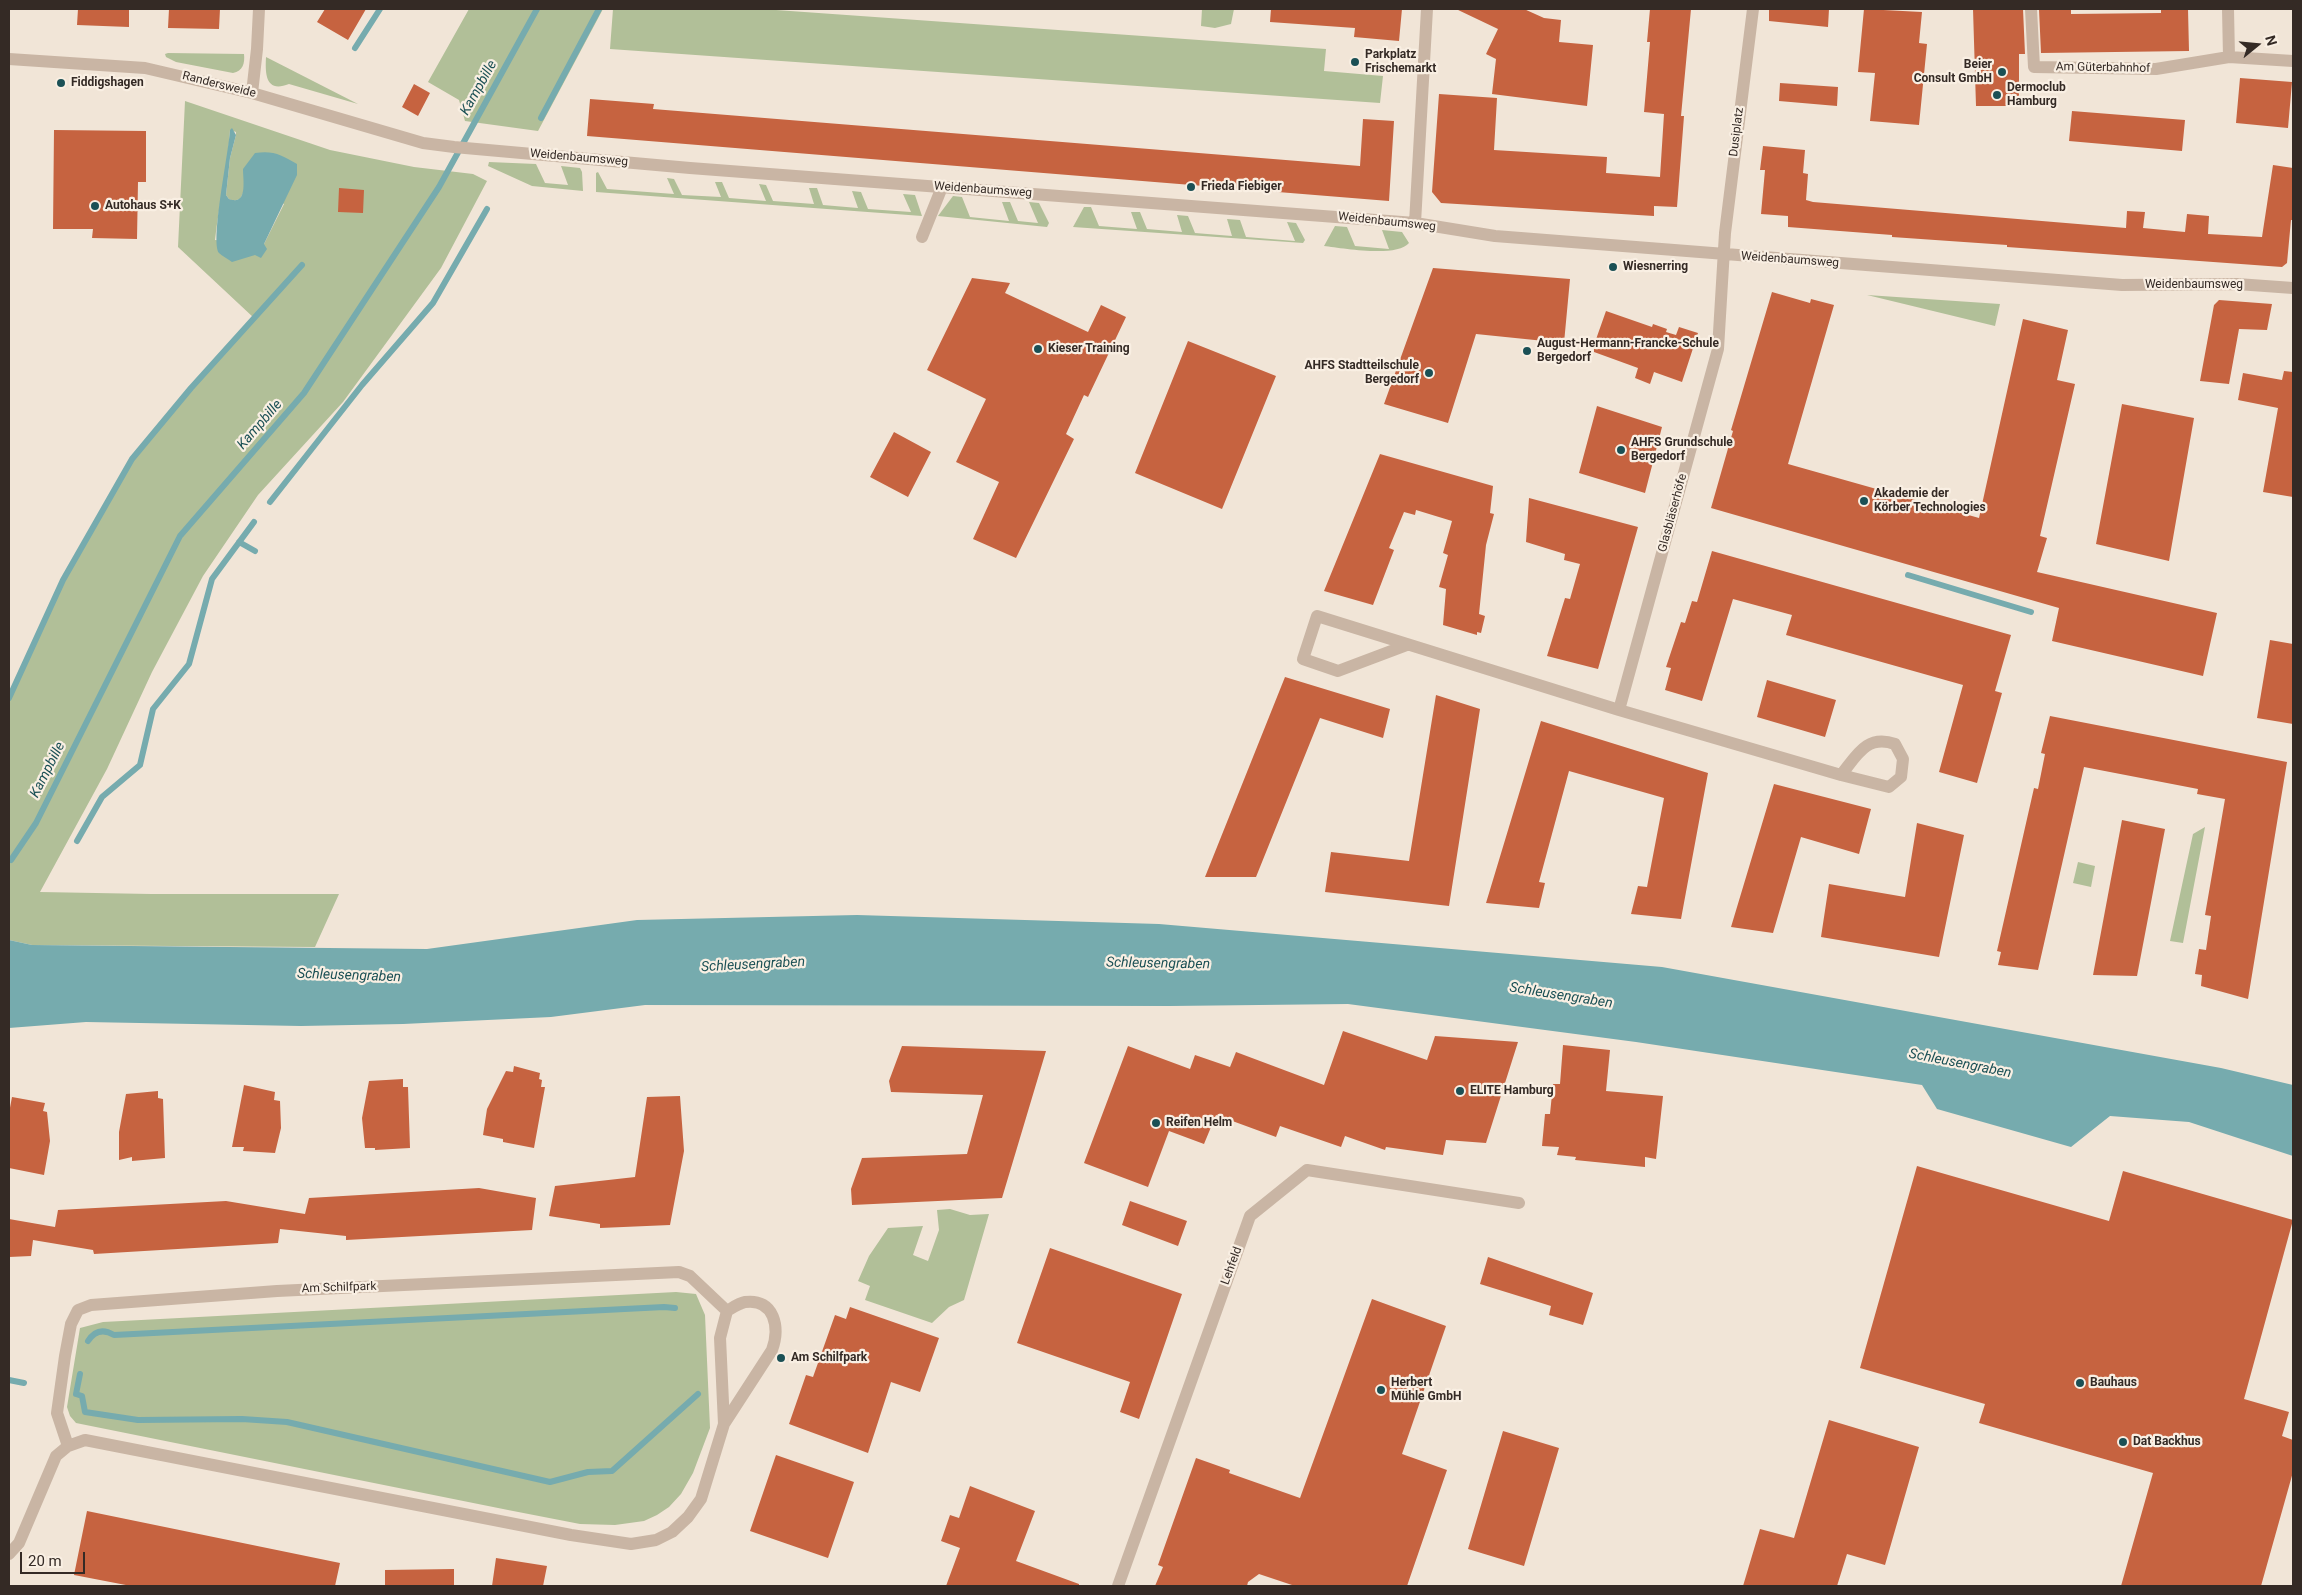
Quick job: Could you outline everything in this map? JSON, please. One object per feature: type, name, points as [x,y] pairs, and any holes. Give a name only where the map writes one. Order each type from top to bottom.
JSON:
[{"type":"street","points":[[252,93],[259,9]]},
{"type":"street","points":[[1415,223],[1427,9]]},
{"type":"street","name":"Dusiplatz","points":[[1723,255],[1753,9]]},
{"type":"street","name":"Am Güterbahnhof","points":[[2032,9],[2034,67],[2156,68],[2229,57],[2293,61]]},
{"type":"street","points":[[2228,9],[2229,57]]},
{"type":"street","name":"Randersweide","points":[[9,59],[145,68],[252,93],[423,143],[480,149]]},
{"type":"street","name":"Weidenbaumsweg","points":[[480,149],[1415,223],[1495,236],[1723,255],[2122,285],[2237,284],[2293,288]]},
{"type":"street","points":[[922,237],[942,187]]},
{"type":"street","name":"Glasbläserhöfe","points":[[1618,710],[1718,349],[1723,255]]},
{"type":"street","points":[[1407,645],[1338,671],[1303,659],[1317,616],[1618,710],[1841,775],[1889,786],[1901,777],[1903,759],[1895,744],[1884,740],[1865,745],[1841,775]]},
{"type":"street","name":"Lehfeld","points":[[1118,1586],[1250,1216],[1307,1170],[1519,1203]]},
{"type":"street","name":"Am Schilfpark","points":[[68,1446],[56,1413],[65,1356],[71,1324],[78,1310],[91,1305],[277,1291],[678,1272],[690,1276],[727,1311]]},
{"type":"street","points":[[9,1554],[19,1543],[56,1456],[68,1446],[86,1440],[562,1533],[631,1544],[656,1540],[672,1532],[688,1517],[701,1499],[724,1424],[772,1350],[777,1337],[776,1324],[769,1310],[758,1303],[744,1302],[727,1311],[720,1338],[724,1424]]},
{"type":"green space","points":[[469,9],[603,9],[538,131],[465,121],[459,100],[428,82]]},
{"type":"green space","points":[[613,9],[762,9],[1326,49],[1324,71],[1383,76],[1380,103],[610,49]]},
{"type":"green space","points":[[1202,9],[1234,9],[1231,24],[1215,28],[1201,26]]},
{"type":"green space","points":[[165,54],[244,54],[244,60],[243,66],[233,73],[176,62],[166,57]]},
{"type":"green space","points":[[266,57],[358,104],[289,84],[276,86],[271,84],[267,76]]},
{"type":"green space","points":[[185,101],[330,150],[414,167],[473,174],[487,181],[441,268],[343,402],[258,495],[203,576],[152,672],[107,769],[40,892],[339,894],[315,947],[32,945],[9,940],[9,698],[63,580],[132,459],[191,388],[254,318],[178,247]],"holes":[[[230,130],[236,132],[230,158],[226,195],[233,201],[240,199],[245,189],[244,181],[284,204],[264,244],[215,240]]]},
{"type":"green space","points":[[489,162],[536,164],[545,183],[568,185],[561,166],[580,168],[583,191],[532,186],[488,166]]},
{"type":"green space","points":[[598,172],[607,189],[674,194],[667,178],[674,179],[682,195],[721,197],[715,182],[722,182],[729,198],[766,201],[759,184],[766,185],[773,201],[814,204],[809,188],[817,188],[823,205],[858,208],[852,191],[861,192],[868,209],[911,212],[903,194],[915,195],[922,216],[596,192],[596,173]]},
{"type":"green space","points":[[953,196],[962,197],[970,217],[1009,221],[1002,202],[1010,202],[1018,221],[1038,223],[1029,202],[1039,203],[1049,223],[1047,227],[938,216]]},
{"type":"green space","points":[[1084,207],[1091,207],[1099,226],[1137,229],[1131,212],[1140,212],[1147,229],[1182,232],[1177,215],[1188,216],[1195,233],[1232,236],[1227,219],[1240,220],[1246,237],[1295,241],[1287,222],[1296,223],[1305,240],[1303,243],[1073,227]]},
{"type":"green space","points":[[1335,226],[1347,227],[1355,246],[1389,249],[1382,230],[1402,232],[1409,243],[1403,248],[1382,251],[1324,246]]},
{"type":"green space","points":[[1867,295],[2000,304],[1995,326]]},
{"type":"green space","points":[[2205,827],[2183,943],[2170,941],[2193,834]]},
{"type":"green space","points":[[2078,862],[2095,866],[2091,887],[2073,883]]},
{"type":"green space","points":[[950,1209],[970,1215],[989,1214],[964,1300],[949,1307],[932,1323],[865,1300],[870,1286],[858,1281],[869,1256],[888,1228],[923,1226],[913,1255],[928,1261],[939,1230],[937,1210]]},
{"type":"green space","points":[[676,1292],[696,1294],[705,1315],[710,1428],[693,1473],[681,1494],[669,1507],[644,1521],[615,1525],[580,1524],[508,1510],[76,1423],[70,1416],[67,1407],[80,1328],[103,1322]]},
{"type":"water","points":[[232,128],[236,135],[230,158],[226,195],[229,199],[239,199],[242,195],[244,185],[243,169],[255,153],[272,153],[287,158],[297,164],[297,175],[264,244],[267,249],[261,258],[255,255],[232,262],[219,253],[217,232],[230,130]]},
{"type":"water","name":"Schleusengraben","points":[[857,915],[1159,924],[1662,967],[2221,1068],[2293,1085],[2293,1156],[2189,1122],[2110,1116],[2071,1147],[1937,1109],[1922,1085],[1636,1042],[1348,1004],[1170,1006],[645,1005],[551,1017],[403,1024],[301,1026],[86,1022],[9,1028],[9,940],[32,945],[427,949],[637,920]]},
{"type":"building","points":[[78,9],[129,9],[129,27],[77,25]]},
{"type":"building","points":[[169,9],[220,9],[219,29],[168,28]]},
{"type":"building","points":[[325,9],[366,9],[348,40],[317,22]]},
{"type":"building","points":[[1271,9],[1402,9],[1399,41],[1354,37],[1355,28],[1270,22]]},
{"type":"building","points":[[1456,9],[1524,9],[1544,18],[1561,20],[1559,42],[1593,45],[1587,106],[1492,94],[1496,59],[1486,54],[1498,29]]},
{"type":"building","points":[[1650,9],[1691,9],[1681,116],[1684,116],[1677,207],[1654,206],[1654,216],[1441,203],[1432,192],[1439,94],[1497,98],[1494,150],[1607,157],[1606,173],[1660,177],[1664,114],[1644,112],[1650,42],[1647,42]]},
{"type":"building","points":[[1769,9],[1829,9],[1828,27],[1769,21]]},
{"type":"building","points":[[1864,9],[1922,12],[1919,43],[1927,44],[1919,125],[1870,121],[1875,73],[1858,72]]},
{"type":"building","points":[[1973,9],[2023,9],[2025,54],[2019,54],[2019,106],[1976,106]]},
{"type":"building","points":[[2039,9],[2071,9],[2071,14],[2161,13],[2161,9],[2188,9],[2189,51],[2041,53]]},
{"type":"building","points":[[2240,78],[2292,82],[2288,128],[2236,123]]},
{"type":"building","points":[[1780,83],[1838,87],[1837,106],[1779,101]]},
{"type":"building","points":[[414,84],[430,93],[418,116],[402,107]]},
{"type":"building","points":[[590,99],[654,104],[653,109],[1360,166],[1363,119],[1394,121],[1389,201],[587,136]]},
{"type":"building","points":[[2072,111],[2185,120],[2182,151],[2069,141]]},
{"type":"building","name":"Autohaus S+K","points":[[54,130],[146,131],[146,182],[138,182],[137,239],[92,238],[93,229],[53,229]]},
{"type":"building","points":[[1763,146],[1805,150],[1803,173],[1808,174],[1806,200],[1813,202],[2126,228],[2127,211],[2145,212],[2143,228],[2185,232],[2187,214],[2209,216],[2208,234],[2262,237],[2273,165],[2293,168],[2293,220],[2291,220],[2287,263],[2282,267],[2007,247],[2007,245],[1788,227],[1788,216],[1761,214],[1765,170],[1760,170]]},
{"type":"building","points":[[339,188],[364,190],[363,213],[338,212]]},
{"type":"building","name":"AHFS Stadtteilschule Bergedorf","points":[[1433,268],[1570,279],[1564,343],[1476,334],[1448,423],[1384,404]]},
{"type":"building","points":[[972,278],[1010,283],[1005,293],[1088,332],[1101,305],[1126,317],[1088,397],[1084,395],[1066,434],[1074,439],[1016,558],[973,539],[999,482],[956,462],[986,399],[927,370]]},
{"type":"building","points":[[1772,292],[1810,303],[1811,299],[1834,305],[1788,464],[1979,518],[2023,319],[2068,330],[2057,380],[2075,384],[2040,536],[2047,538],[2037,572],[2217,613],[2203,676],[2052,641],[2059,608],[1711,508],[1733,431],[1731,430]]},
{"type":"building","points":[[2219,300],[2272,304],[2267,330],[2239,329],[2229,384],[2200,381],[2214,305]]},
{"type":"building","points":[[1606,311],[1652,327],[1653,324],[1667,329],[1666,332],[1676,335],[1679,327],[1698,333],[1682,382],[1654,372],[1650,384],[1635,378],[1638,368],[1594,352],[1594,345]]},
{"type":"building","points":[[1188,341],[1276,376],[1222,509],[1135,473]]},
{"type":"building","points":[[2284,371],[2293,372],[2293,497],[2263,492],[2278,408],[2238,400],[2243,373],[2282,380]]},
{"type":"building","points":[[2122,404],[2194,418],[2169,561],[2096,544]]},
{"type":"building","name":"AHFS Grundschule Bergedorf","points":[[1597,406],[1662,427],[1645,493],[1579,473]]},
{"type":"building","points":[[894,432],[931,452],[908,497],[870,477]]},
{"type":"building","points":[[1380,454],[1493,486],[1490,513],[1494,514],[1486,545],[1479,614],[1485,616],[1481,633],[1477,632],[1477,635],[1443,625],[1446,589],[1439,587],[1448,555],[1443,553],[1452,521],[1416,510],[1415,515],[1404,512],[1389,548],[1394,550],[1373,605],[1324,591]]},
{"type":"building","points":[[1529,498],[1638,527],[1598,669],[1547,656],[1565,598],[1570,599],[1580,564],[1564,560],[1565,554],[1526,542]]},
{"type":"building","points":[[1712,551],[2011,635],[1995,691],[2002,693],[1977,783],[1939,772],[1963,685],[1786,635],[1792,615],[1733,599],[1702,701],[1665,690],[1671,668],[1666,667],[1681,622],[1685,623],[1692,601],[1697,602]]},
{"type":"building","points":[[2270,640],[2293,644],[2293,724],[2257,718]]},
{"type":"building","points":[[1285,677],[1390,709],[1383,738],[1320,718],[1256,877],[1205,877]]},
{"type":"building","points":[[1767,680],[1836,700],[1825,737],[1757,717]]},
{"type":"building","points":[[1436,695],[1480,709],[1449,906],[1325,892],[1331,852],[1409,861]]},
{"type":"building","points":[[2050,716],[2287,762],[2248,999],[2201,986],[2202,975],[2195,974],[2199,949],[2206,950],[2211,916],[2205,915],[2225,799],[2197,794],[2198,789],[2084,767],[2038,970],[1998,965],[2001,952],[1997,951],[2034,788],[2038,789],[2045,754],[2041,753]]},
{"type":"building","points":[[1541,721],[1708,773],[1681,919],[1631,914],[1638,886],[1647,887],[1664,798],[1569,771],[1539,882],[1545,883],[1539,908],[1486,903]]},
{"type":"building","points":[[1774,784],[1871,809],[1859,854],[1801,837],[1773,933],[1731,927]]},
{"type":"building","points":[[2122,820],[2165,829],[2137,976],[2093,975]]},
{"type":"building","points":[[1917,823],[1964,835],[1939,957],[1821,937],[1829,884],[1905,897]]},
{"type":"building","points":[[1343,1031],[1427,1060],[1435,1036],[1518,1042],[1486,1143],[1446,1140],[1443,1155],[1386,1147],[1385,1150],[1345,1136],[1341,1147],[1280,1126],[1276,1137],[1216,1115],[1204,1144],[1169,1131],[1148,1187],[1084,1163],[1128,1046],[1190,1069],[1195,1055],[1230,1067],[1236,1052],[1324,1085]]},
{"type":"building","name":"ELITE Hamburg","points":[[1563,1045],[1610,1050],[1606,1091],[1663,1096],[1656,1159],[1645,1157],[1645,1167],[1575,1160],[1576,1157],[1557,1155],[1559,1147],[1542,1146],[1545,1114],[1550,1114],[1553,1084],[1560,1084]]},
{"type":"building","points":[[902,1046],[1046,1051],[1002,1198],[852,1205],[851,1189],[862,1158],[967,1154],[983,1095],[891,1092],[889,1081]]},
{"type":"building","points":[[514,1066],[540,1073],[541,1087],[545,1087],[534,1148],[503,1142],[503,1139],[483,1135],[487,1109],[506,1071],[513,1072]]},
{"type":"building","points":[[403,1079],[403,1087],[408,1087],[410,1148],[375,1150],[375,1148],[365,1148],[362,1118],[369,1081]]},
{"type":"building","points":[[244,1085],[275,1092],[274,1100],[280,1101],[281,1128],[275,1153],[243,1151],[244,1147],[232,1147]]},
{"type":"building","points":[[158,1091],[158,1098],[163,1099],[165,1158],[132,1161],[132,1157],[119,1160],[119,1132],[126,1094]]},
{"type":"building","points":[[680,1096],[684,1151],[670,1225],[600,1228],[600,1224],[549,1216],[555,1186],[635,1177],[647,1097]]},
{"type":"building","points":[[12,1097],[45,1103],[43,1111],[47,1112],[50,1141],[44,1175],[9,1168],[9,1113]]},
{"type":"building","name":"Bauhaus","points":[[1917,1166],[2109,1221],[2123,1171],[2293,1220],[2244,1399],[2289,1412],[2282,1436],[2293,1440],[2293,1472],[2261,1586],[2121,1586],[2153,1473],[1979,1423],[1985,1404],[1860,1368]]},
{"type":"building","points":[[479,1188],[536,1198],[532,1230],[346,1240],[346,1236],[280,1229],[278,1243],[94,1254],[93,1250],[33,1240],[31,1256],[9,1257],[9,1219],[55,1227],[58,1210],[226,1201],[305,1214],[309,1198]]},
{"type":"building","points":[[1130,1201],[1187,1221],[1178,1246],[1122,1225]]},
{"type":"building","points":[[1050,1248],[1182,1294],[1139,1419],[1120,1412],[1130,1382],[1017,1343]]},
{"type":"building","points":[[1488,1257],[1593,1293],[1583,1325],[1549,1315],[1551,1306],[1480,1284]]},
{"type":"building","name":"Herbert Mühle GmbH","points":[[1372,1299],[1446,1326],[1402,1454],[1447,1470],[1407,1586],[1295,1586],[1259,1574],[1248,1582],[1247,1586],[1155,1586],[1163,1567],[1158,1565],[1196,1458],[1230,1470],[1229,1473],[1300,1498]]},
{"type":"building","points":[[850,1307],[939,1338],[920,1392],[891,1382],[868,1453],[789,1424],[806,1375],[813,1377],[835,1315],[846,1319]]},
{"type":"building","points":[[1829,1420],[1919,1447],[1885,1565],[1847,1554],[1837,1586],[1743,1586],[1760,1529],[1794,1538]]},
{"type":"building","points":[[1503,1431],[1559,1448],[1524,1566],[1468,1549]]},
{"type":"building","points":[[776,1455],[854,1482],[828,1558],[750,1531]]},
{"type":"building","points":[[970,1486],[1035,1511],[1016,1561],[1079,1584],[1079,1586],[946,1586],[960,1548],[941,1541],[950,1515],[959,1518]]},
{"type":"building","points":[[87,1511],[340,1563],[335,1586],[131,1586],[74,1575]]},
{"type":"building","points":[[496,1558],[547,1566],[543,1586],[492,1586]]},
{"type":"building","points":[[454,1569],[454,1586],[385,1586],[385,1570]]},
{"type":"waterway","points":[[355,48],[380,9]]},
{"type":"waterway","name":"Kampbille","points":[[11,860],[36,823],[180,536],[304,393],[439,187],[537,9]]},
{"type":"waterway","points":[[541,118],[599,9]]},
{"type":"waterway","points":[[270,502],[362,385],[433,303],[487,209]]},
{"type":"waterway","points":[[9,698],[63,580],[132,459],[191,388],[302,265]]},
{"type":"waterway","points":[[77,841],[102,797],[140,765],[153,709],[189,664],[212,579],[254,522]]},
{"type":"waterway","points":[[239,542],[255,551]]},
{"type":"waterway","points":[[1908,575],[2031,612]]},
{"type":"waterway","points":[[88,1341],[94,1335],[103,1331],[114,1335],[664,1307],[675,1308]]},
{"type":"waterway","points":[[80,1374],[76,1394],[82,1396],[85,1412],[138,1420],[242,1419],[287,1422],[550,1482],[588,1472],[612,1471],[698,1394]]},
{"type":"waterway","points":[[9,1380],[24,1383]]},
{"type":"place","name":"Parkplatz Frischemarkt","points":[[1355,62]]},
{"type":"place","name":"Beier Consult GmbH","points":[[2002,72]]},
{"type":"place","name":"Fiddigshagen","points":[[61,83]]},
{"type":"place","name":"Dermoclub Hamburg","points":[[1997,95]]},
{"type":"place","name":"Frieda Fiebiger","points":[[1191,187]]},
{"type":"place","name":"Autohaus S+K","points":[[95,206]]},
{"type":"place","name":"Wiesnerring","points":[[1613,267]]},
{"type":"place","name":"Kieser Training","points":[[1038,349]]},
{"type":"place","name":"August-Hermann-Francke-Schule Bergedorf","points":[[1527,351]]},
{"type":"place","name":"AHFS Stadtteilschule Bergedorf","points":[[1429,373]]},
{"type":"place","name":"AHFS Grundschule Bergedorf","points":[[1621,450]]},
{"type":"place","name":"Akademie der Körber Technologies","points":[[1864,501]]},
{"type":"place","name":"ELITE Hamburg","points":[[1460,1091]]},
{"type":"place","name":"Reifen Helm","points":[[1156,1123]]},
{"type":"place","name":"Am Schilfpark","points":[[781,1358]]},
{"type":"place","name":"Bauhaus","points":[[2080,1383]]},
{"type":"place","name":"Herbert Mühle GmbH","points":[[1381,1390]]},
{"type":"place","name":"Dat Backhus","points":[[2123,1442]]}]
